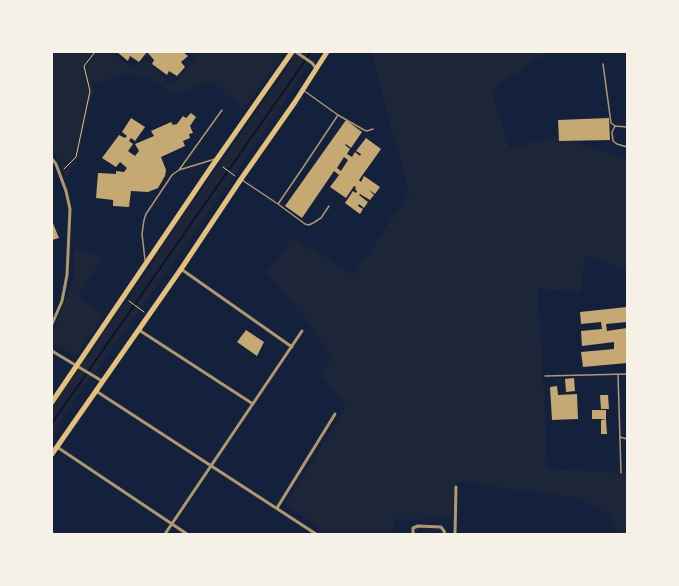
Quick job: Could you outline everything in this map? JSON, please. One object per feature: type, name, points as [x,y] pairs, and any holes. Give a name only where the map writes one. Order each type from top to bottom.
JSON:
[{"type":"highway","points":[[52,402],[79,366],[217,159],[295,52]]},
{"type":"highway","points":[[52,454],[181,270],[238,178],[302,90],[327,52]]},
{"type":"street","points":[[295,52],[312,63],[316,68]]},
{"type":"street","points":[[52,159],[68,198],[70,210],[67,275],[62,301],[52,324]]},
{"type":"street","points":[[181,270],[292,347]]},
{"type":"street","points":[[139,330],[253,404]]},
{"type":"street","points":[[165,534],[302,331]]},
{"type":"street","points":[[52,351],[102,381]]},
{"type":"street","points":[[96,391],[316,534]]},
{"type":"street","points":[[277,508],[335,414]]},
{"type":"street","points":[[57,447],[187,534]]},
{"type":"street","points":[[455,534],[456,487]]},
{"type":"street","points":[[413,534],[414,528],[418,526],[441,527],[445,534]]},
{"type":"lane","points":[[603,64],[611,121],[615,126],[627,127]]},
{"type":"lane","points":[[302,90],[364,130],[367,131],[373,129]]},
{"type":"lane","points":[[146,264],[143,244],[144,220],[172,175],[179,170],[222,110]]},
{"type":"lane","points":[[278,204],[338,114]]},
{"type":"lane","points":[[615,126],[612,132],[613,141],[627,147]]},
{"type":"lane","points":[[179,170],[217,159]]},
{"type":"lane","points":[[238,178],[278,204],[305,224],[313,224],[321,218],[330,206]]},
{"type":"lane","points":[[618,374],[621,473]]},
{"type":"lane","points":[[545,376],[627,374]]},
{"type":"lane","points":[[620,437],[627,439]]},
{"type":"path","points":[[59,173],[70,165],[76,157],[90,91],[84,66],[95,52]]},
{"type":"path","points":[[223,167],[238,178]]},
{"type":"path","points":[[129,301],[145,313]]},
{"type":"shaded area","points":[[52,52],[111,52],[132,68],[145,60],[173,86],[199,52],[286,52],[243,110],[212,81],[175,94],[146,77],[126,74],[95,83],[78,154],[67,178],[52,148]]},
{"type":"shaded area","points":[[299,52],[319,52],[312,56],[308,65],[276,115],[98,369],[88,380],[52,436],[52,406],[111,322],[132,295],[175,228]]},
{"type":"shaded area","points":[[371,52],[548,52],[491,90],[510,149],[555,136],[627,159],[627,271],[585,255],[581,292],[538,289],[548,469],[605,472],[627,475],[627,534],[617,534],[609,515],[578,498],[457,481],[452,518],[393,520],[393,534],[327,534],[286,504],[346,406],[320,374],[332,358],[313,328],[267,272],[293,238],[354,275],[409,193]]},
{"type":"shaded area","points":[[74,250],[105,256],[78,296],[104,314],[77,356],[52,343],[52,333],[74,278]]},
{"type":"building","points":[[117,52],[147,52],[139,62],[130,56],[128,61]]},
{"type":"building","points":[[183,52],[188,56],[181,62],[185,67],[177,76],[169,71],[167,75],[152,64],[154,60],[148,53]]},
{"type":"building","points":[[191,113],[196,117],[190,126],[193,133],[189,134],[190,138],[183,141],[185,146],[161,157],[166,170],[165,176],[158,188],[148,192],[131,191],[129,207],[113,206],[113,200],[96,198],[98,173],[116,174],[116,171],[124,172],[127,168],[120,162],[116,167],[102,158],[119,135],[125,138],[127,136],[122,132],[131,118],[145,127],[135,141],[131,138],[129,141],[133,144],[128,151],[135,156],[139,151],[135,144],[154,136],[151,131],[171,122],[173,125],[177,124],[183,116],[186,118]]},
{"type":"building","points":[[609,118],[610,140],[559,141],[558,120]]},
{"type":"building","points":[[346,120],[362,132],[351,148],[346,144],[345,145],[350,149],[347,154],[352,157],[355,152],[360,156],[361,154],[356,151],[366,138],[381,149],[359,180],[361,182],[364,176],[380,187],[375,194],[369,190],[374,195],[370,200],[360,194],[359,195],[368,202],[364,208],[359,204],[358,206],[363,209],[360,214],[345,203],[353,191],[356,193],[356,187],[354,186],[346,198],[330,187],[339,175],[334,171],[302,218],[285,206]],"holes":[[[344,157],[348,160],[341,171],[337,168]]]},
{"type":"building","points":[[52,221],[59,238],[52,240]]},
{"type":"building","points":[[627,307],[627,322],[606,324],[607,331],[627,328],[627,363],[583,367],[581,352],[614,349],[614,342],[582,346],[581,331],[602,329],[601,322],[581,324],[580,312]]},
{"type":"building","points":[[246,330],[264,342],[257,356],[237,342]]},
{"type":"building","points":[[574,378],[575,391],[566,392],[565,379]]},
{"type":"building","points":[[557,386],[558,395],[577,394],[578,419],[552,420],[550,387]]},
{"type":"building","points":[[600,395],[608,395],[609,409],[601,409]]},
{"type":"building","points":[[592,410],[606,410],[606,419],[592,419]]},
{"type":"building","points":[[606,419],[607,434],[601,434],[601,420]]},
{"type":"waterway","points":[[52,423],[311,52]]}]
